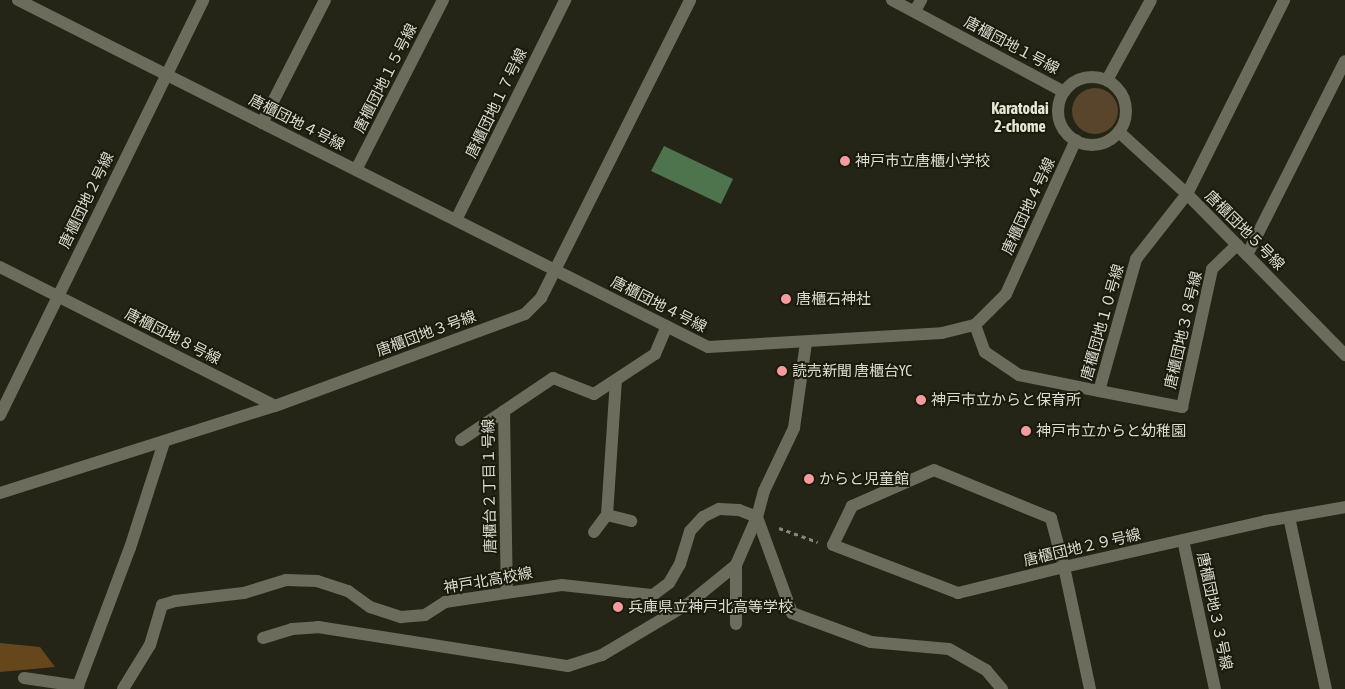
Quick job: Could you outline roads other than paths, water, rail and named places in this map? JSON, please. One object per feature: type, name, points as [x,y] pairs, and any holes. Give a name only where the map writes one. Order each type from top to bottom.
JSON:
[{"type":"street","name":"唐櫃団地４号線","points":[[18,0],[708,348],[942,333],[975,325],[1006,294],[1076,140]]},
{"type":"street","name":"唐櫃団地２号線","points":[[0,414],[165,75],[204,0]]},
{"type":"street","points":[[262,123],[325,0]]},
{"type":"street","name":"唐櫃団地１５号線","points":[[356,170],[443,0]]},
{"type":"street","name":"唐櫃団地１７号線","points":[[456,220],[565,0]]},
{"type":"street","name":"唐櫃団地３号線","points":[[0,493],[276,406],[524,314],[541,298],[690,0]]},
{"type":"street","name":"唐櫃団地１号線","points":[[892,0],[918,6],[1064,92]]},
{"type":"street","points":[[1076,140],[1085,144],[1104,143],[1119,132],[1124,123],[1125,103],[1122,94],[1107,80],[1151,0]]},
{"type":"street","name":"唐櫃団地１０号線","points":[[975,325],[985,352],[1019,375],[1099,391],[1136,260],[1187,194],[1284,0]]},
{"type":"street","points":[[1247,255],[1345,61]]},
{"type":"street","name":"唐櫃団地１号線","points":[[1076,140],[1061,124],[1060,102],[1064,92],[1071,84],[1088,77],[1107,80]]},
{"type":"street","name":"唐櫃団地５号線","points":[[1119,132],[1187,194],[1345,355]]},
{"type":"street","name":"唐櫃団地３８号線","points":[[1099,391],[1182,407],[1212,270],[1237,245]]},
{"type":"street","name":"唐櫃団地８号線","points":[[0,267],[276,406]]},
{"type":"street","points":[[461,440],[553,378],[594,394],[655,354],[666,326]]},
{"type":"street","points":[[736,624],[736,565],[757,518],[764,491],[794,428],[806,343]]},
{"type":"street","points":[[594,532],[607,516],[616,380]]},
{"type":"street","name":"唐櫃台２丁目１号線","points":[[504,410],[507,592]]},
{"type":"street","points":[[24,678],[78,686],[130,548],[164,442]]},
{"type":"street","name":"唐櫃団地２９号線","points":[[1064,567],[1051,518],[934,470],[852,506],[828,545],[958,593],[1183,540],[1345,507]]},
{"type":"street","name":"神戸北高校線","points":[[123,689],[150,644],[162,605],[175,600],[244,592],[286,580],[317,581],[348,591],[370,606],[401,617],[425,615],[445,602],[562,585],[653,595],[669,583],[680,564],[690,531],[703,517],[719,509],[739,510],[757,518]]},
{"type":"street","points":[[607,516],[631,521]]},
{"type":"street","points":[[1289,517],[1326,689]]},
{"type":"street","points":[[757,518],[792,613],[871,642],[949,649],[986,670],[1002,689]]},
{"type":"street","name":"唐櫃団地３３号線","points":[[1183,540],[1215,689]]},
{"type":"street","points":[[263,638],[292,629],[318,628],[568,666],[602,655],[688,604],[736,565]]},
{"type":"street","points":[[1064,567],[1090,689]]},
{"type":"place","name":"神戸市立唐櫃小学校","points":[[845,161]]},
{"type":"place","name":"唐櫃石神社","points":[[786,299]]},
{"type":"place","name":"読売新聞 唐櫃台YC","points":[[782,371]]},
{"type":"place","name":"神戸市立からと保育所","points":[[921,400]]},
{"type":"place","name":"神戸市立からと幼稚園","points":[[1026,431]]},
{"type":"place","name":"からと児童館","points":[[809,479]]},
{"type":"place","name":"兵庫県立神戸北高等学校","points":[[618,607]]},
{"type":"district","name":"Karatodai 2-chome","points":[[1020,117]]}]
